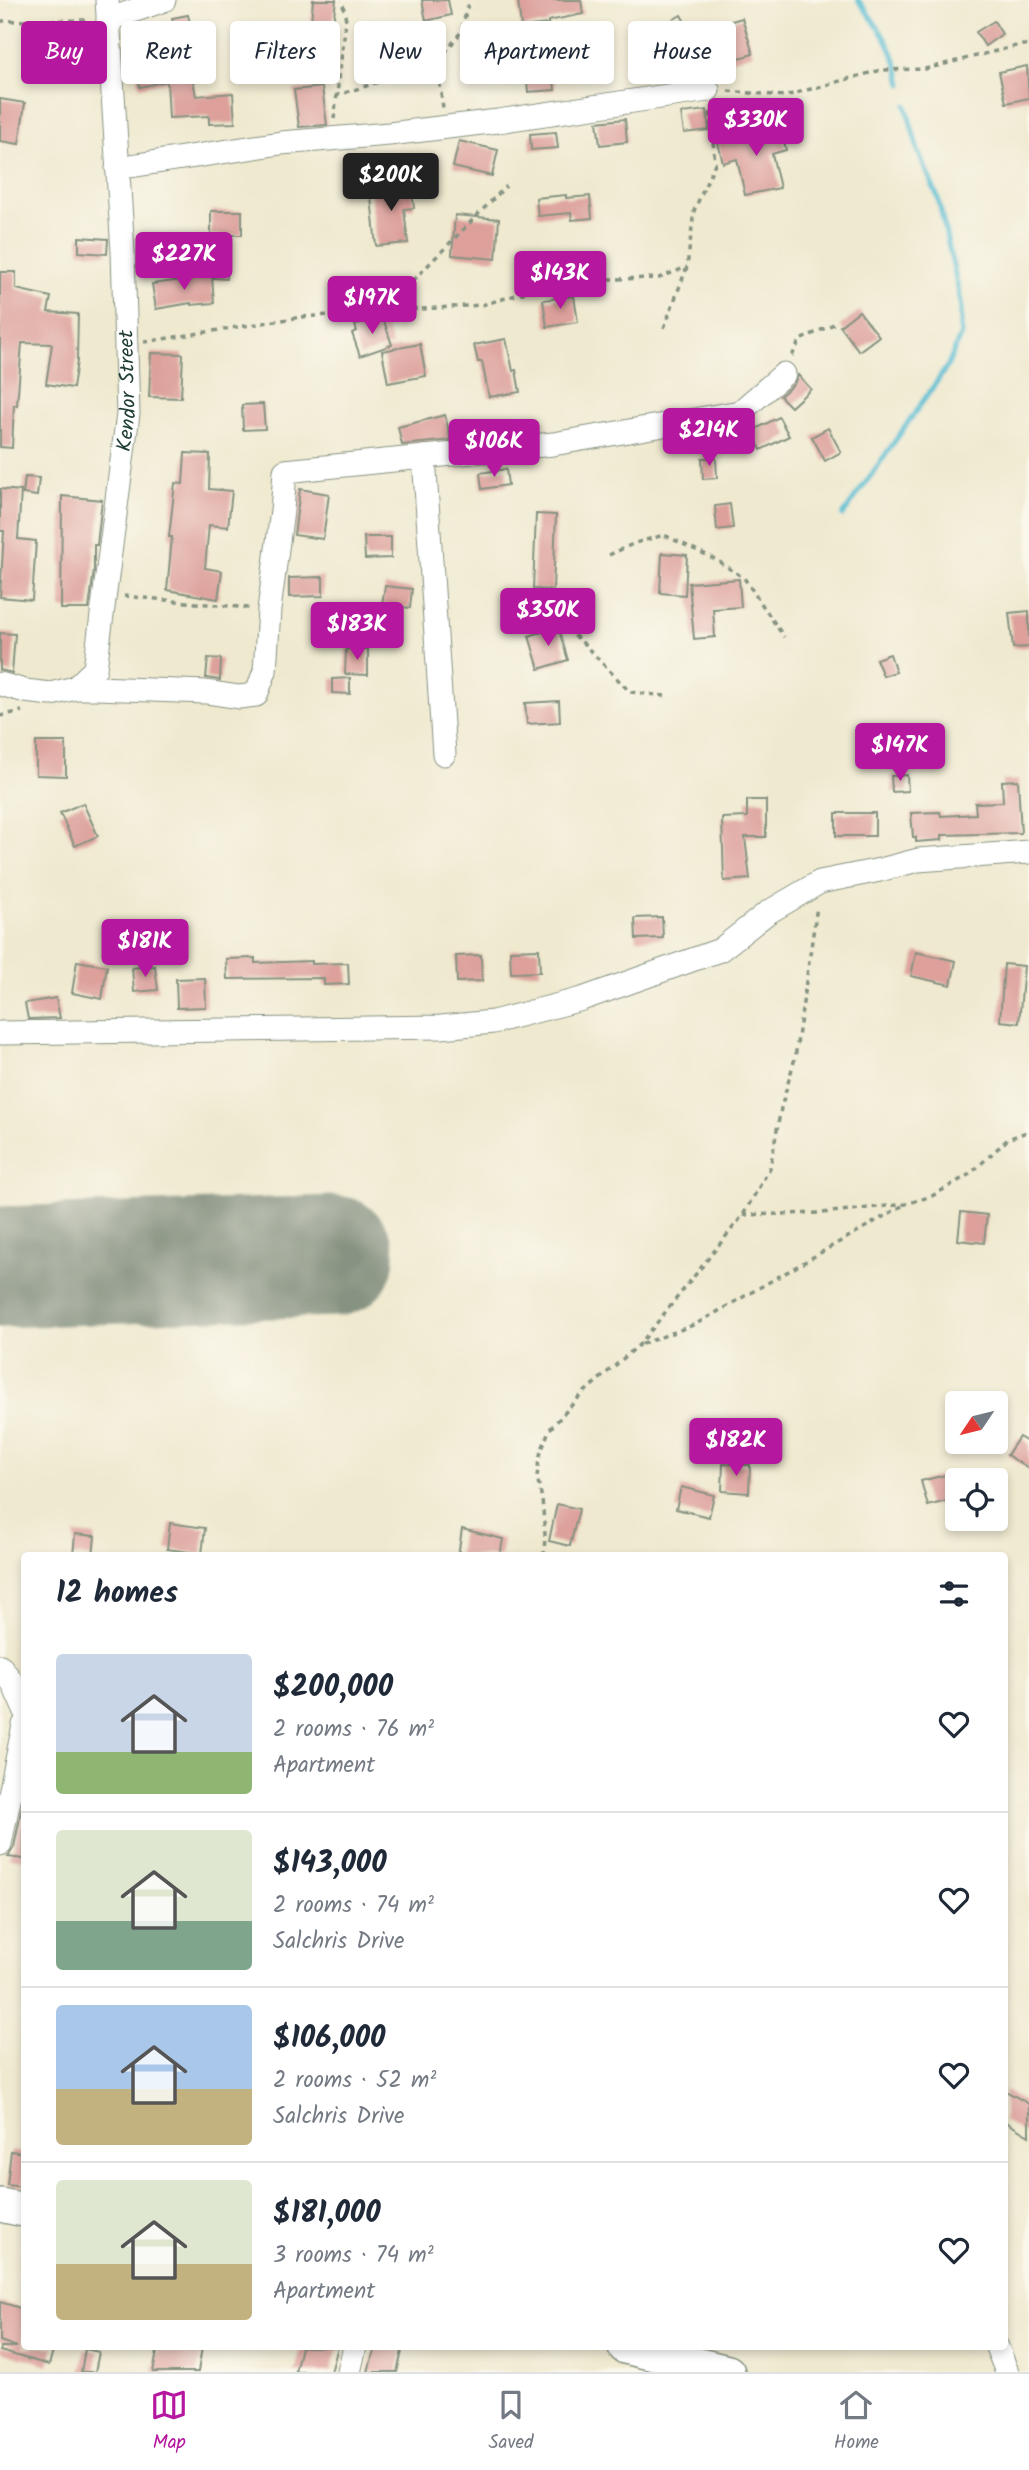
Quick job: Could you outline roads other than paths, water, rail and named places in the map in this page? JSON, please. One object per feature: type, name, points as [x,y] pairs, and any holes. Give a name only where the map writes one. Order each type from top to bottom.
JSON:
[{"type":"highway","points":[[0,2205],[21,2209]]},
{"type":"highway","points":[[637,2350],[728,2372]]},
{"type":"street","points":[[108,10],[164,0]]},
{"type":"street","name":"Kendor Street","points":[[75,688],[95,669],[111,537],[124,463],[128,414],[127,343],[108,10]]},
{"type":"street","points":[[117,168],[254,146],[445,127],[708,90]]},
{"type":"street","points":[[0,684],[51,694],[75,688],[170,690],[239,697],[256,695],[265,671],[285,471],[553,443],[740,412],[784,374]]},
{"type":"street","points":[[424,457],[444,754]]},
{"type":"street","points":[[0,1033],[441,1027],[493,1022],[582,999],[720,950],[766,913],[820,882],[918,860],[1029,852]]},
{"type":"street","points":[[0,1666],[13,1683],[21,1701]]},
{"type":"street","points":[[0,1844],[21,1740]]},
{"type":"street","points":[[349,2372],[354,2350]]},
{"type":"street","points":[[998,2350],[1007,2372]]},
{"type":"waterway","points":[[858,0],[891,49],[902,84]]},
{"type":"waterway","points":[[843,515],[947,367],[961,334],[961,302],[938,198],[918,151],[906,105]]}]
